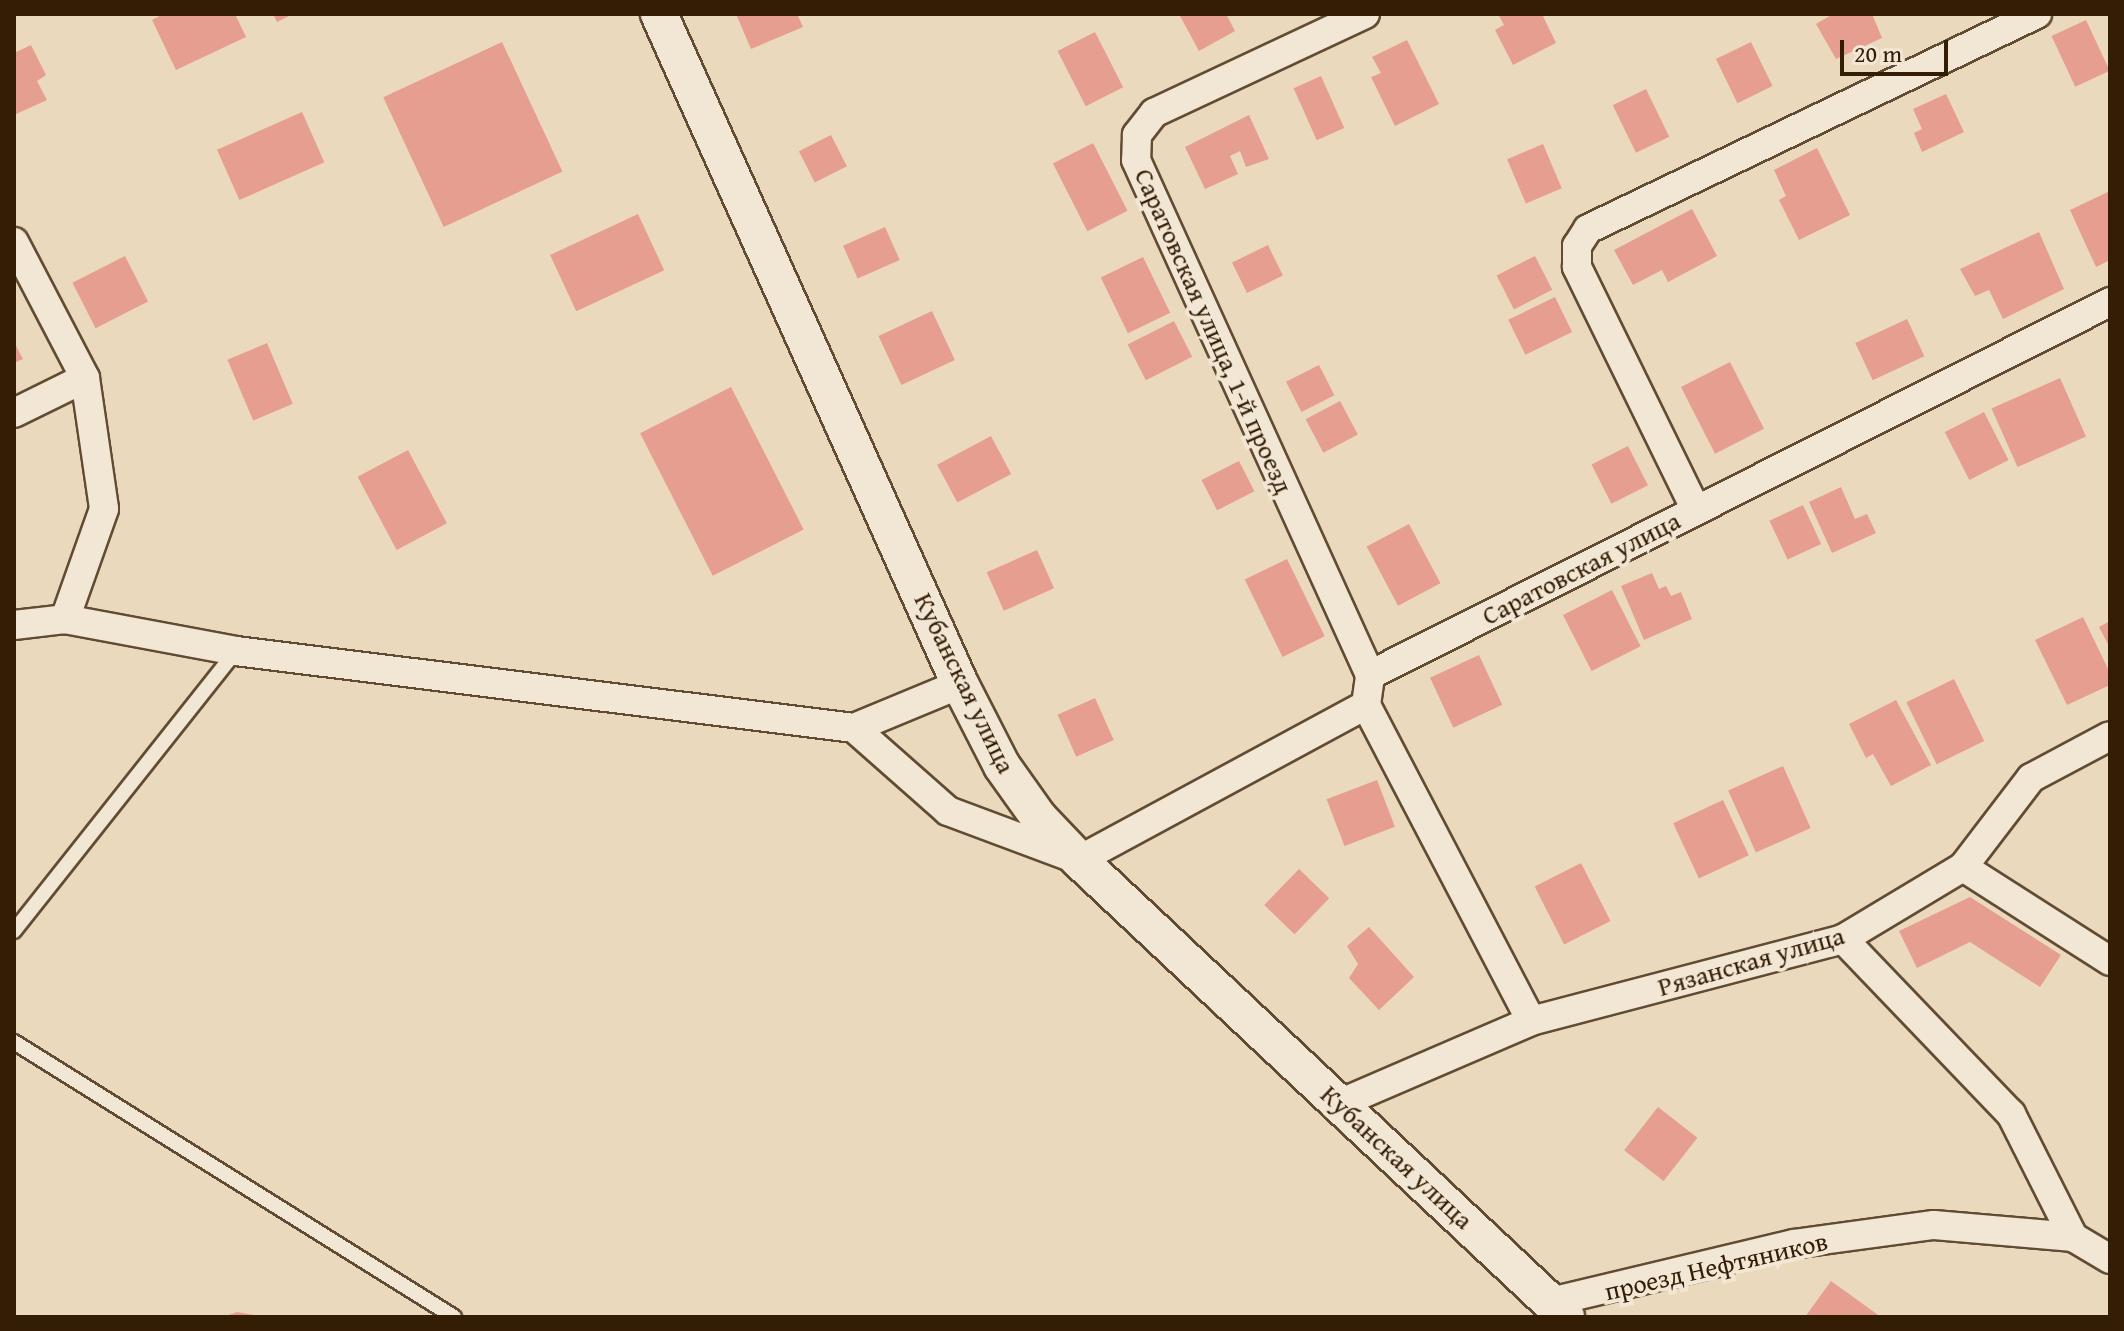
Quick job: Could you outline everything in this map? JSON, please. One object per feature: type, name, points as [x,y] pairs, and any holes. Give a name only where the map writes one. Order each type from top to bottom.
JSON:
[{"type":"street","name":"Кубанская улица","points":[[659,14],[960,684],[1002,766],[1039,818],[1079,860],[1558,1310]]},
{"type":"street","name":"Саратовская улица, 1-й проезд","points":[[1365,14],[1154,113],[1137,135],[1136,160],[1370,675]]},
{"type":"street","points":[[1696,510],[1577,267],[1577,246],[1588,229],[2037,14]]},
{"type":"street","points":[[14,242],[85,378],[104,509],[65,619]]},
{"type":"street","name":"Саратовская улица","points":[[1370,675],[2110,302]]},
{"type":"street","points":[[14,413],[85,378]]},
{"type":"street","points":[[14,625],[65,619],[236,651],[854,728],[960,684]]},
{"type":"street","points":[[1370,675],[1366,705],[1531,1021]]},
{"type":"street","points":[[854,728],[948,811],[1079,860],[1366,705]]},
{"type":"street","name":"Рязанская улица","points":[[1341,1103],[1531,1021],[1843,939],[1963,867],[2031,778],[2110,736]]},
{"type":"street","points":[[1963,867],[2110,961]]},
{"type":"street","points":[[1843,939],[2011,1114],[2073,1237]]},
{"type":"street","name":"проезд Нефтяников","points":[[1558,1310],[1793,1244],[1934,1225],[2073,1237],[2110,1259]]},
{"type":"lane","points":[[14,931],[236,651]]},
{"type":"lane","points":[[14,1042],[454,1317]]},
{"type":"building","points":[[163,14],[235,14],[246,37],[176,70],[152,20]]},
{"type":"building","points":[[273,14],[293,14],[277,22]]},
{"type":"building","points":[[736,14],[797,14],[803,27],[751,49]]},
{"type":"building","points":[[1179,14],[1226,14],[1235,31],[1199,51]]},
{"type":"building","points":[[1498,14],[1542,14],[1556,43],[1513,65],[1495,30],[1504,25]]},
{"type":"building","points":[[1833,14],[1872,14],[1882,38],[1836,59],[1816,24]]},
{"type":"building","points":[[2086,20],[2110,71],[2075,87],[2052,36]]},
{"type":"building","points":[[1095,32],[1123,87],[1086,106],[1058,51]]},
{"type":"building","points":[[1407,40],[1439,104],[1395,126],[1371,77],[1381,73],[1372,57]]},
{"type":"building","points":[[502,42],[562,172],[444,227],[383,97]]},
{"type":"building","points":[[1751,42],[1772,86],[1737,103],[1716,59]]},
{"type":"building","points":[[31,45],[46,75],[37,81],[47,100],[14,115],[14,53]]},
{"type":"building","points":[[1321,76],[1344,128],[1317,140],[1294,88]]},
{"type":"building","points":[[1646,89],[1669,137],[1636,153],[1613,105]]},
{"type":"building","points":[[1946,94],[1964,132],[1922,152],[1914,133],[1922,129],[1913,109]]},
{"type":"building","points":[[302,112],[324,162],[239,200],[217,150]]},
{"type":"building","points":[[1249,115],[1269,159],[1246,167],[1240,151],[1230,156],[1238,174],[1205,189],[1185,147]]},
{"type":"building","points":[[831,135],[847,166],[815,183],[799,151]]},
{"type":"building","points":[[1093,143],[1128,211],[1087,231],[1053,163]]},
{"type":"building","points":[[1543,144],[1562,188],[1526,203],[1507,159]]},
{"type":"building","points":[[1817,148],[1850,215],[1799,240],[1779,200],[1786,196],[1774,170]]},
{"type":"building","points":[[2110,191],[2110,260],[2096,267],[2070,210]]},
{"type":"building","points":[[1692,209],[1717,256],[1668,282],[1662,270],[1633,285],[1614,250]]},
{"type":"building","points":[[638,214],[664,270],[576,311],[550,255]]},
{"type":"building","points":[[885,227],[900,260],[858,279],[843,246]]},
{"type":"building","points":[[2039,232],[2064,289],[2003,319],[1989,290],[1975,296],[1960,269]]},
{"type":"building","points":[[1268,245],[1283,276],[1247,293],[1232,263]]},
{"type":"building","points":[[125,256],[148,301],[96,328],[72,283]]},
{"type":"building","points":[[1535,256],[1552,290],[1514,309],[1497,276]]},
{"type":"building","points":[[1143,257],[1170,313],[1128,333],[1101,278]]},
{"type":"building","points":[[1555,297],[1572,332],[1525,355],[1508,320]]},
{"type":"building","points":[[932,311],[955,360],[901,385],[879,336]]},
{"type":"building","points":[[1907,319],[1924,356],[1873,380],[1855,343]]},
{"type":"building","points":[[1174,321],[1192,357],[1146,380],[1128,345]]},
{"type":"building","points":[[14,342],[23,359],[14,363]]},
{"type":"building","points":[[267,343],[293,404],[253,421],[227,360]]},
{"type":"building","points":[[1730,362],[1764,429],[1715,454],[1681,387]]},
{"type":"building","points":[[1319,365],[1334,395],[1301,412],[1286,382]]},
{"type":"building","points":[[2060,378],[2086,436],[2018,467],[1991,409]]},
{"type":"building","points":[[731,387],[804,530],[713,576],[640,433]]},
{"type":"building","points":[[1340,401],[1358,435],[1323,453],[1306,419]]},
{"type":"building","points":[[1984,412],[2009,460],[1969,480],[1945,432]]},
{"type":"building","points":[[991,436],[1011,474],[957,503],[937,465]]},
{"type":"building","points":[[1628,446],[1648,485],[1611,504],[1591,465]]},
{"type":"building","points":[[408,450],[447,523],[397,550],[358,477]]},
{"type":"building","points":[[1239,461],[1254,491],[1217,510],[1202,480]]},
{"type":"building","points":[[1841,487],[1855,519],[1867,514],[1876,533],[1832,553],[1809,502]]},
{"type":"building","points":[[1803,505],[1821,544],[1788,560],[1769,521]]},
{"type":"building","points":[[1409,524],[1440,583],[1398,606],[1367,547]]},
{"type":"building","points":[[1037,550],[1054,588],[1004,611],[987,572]]},
{"type":"building","points":[[1287,559],[1325,636],[1282,657],[1245,580]]},
{"type":"building","points":[[1652,573],[1659,589],[1666,586],[1671,596],[1681,592],[1692,619],[1644,640],[1621,586]]},
{"type":"building","points":[[1612,590],[1641,646],[1592,671],[1563,615]]},
{"type":"building","points":[[2083,617],[2110,673],[2110,685],[2067,705],[2035,640]]},
{"type":"building","points":[[2110,621],[2110,648],[2099,627]]},
{"type":"building","points":[[1479,655],[1502,705],[1453,728],[1430,678]]},
{"type":"building","points":[[1954,679],[1984,741],[1937,764],[1906,702]]},
{"type":"building","points":[[1095,698],[1114,740],[1076,757],[1058,715]]},
{"type":"building","points":[[1896,700],[1931,765],[1891,786],[1873,754],[1866,758],[1849,724]]},
{"type":"building","points":[[1783,766],[1811,828],[1756,853],[1728,790]]},
{"type":"building","points":[[1377,780],[1395,827],[1345,846],[1327,799]]},
{"type":"building","points":[[1723,800],[1749,855],[1699,879],[1673,823]]},
{"type":"building","points":[[1581,863],[1611,921],[1564,945],[1535,887]]},
{"type":"building","points":[[1299,869],[1329,898],[1294,934],[1264,905]]},
{"type":"building","points":[[1970,897],[2061,955],[2040,987],[1970,942],[1917,968],[1899,931]]},
{"type":"building","points":[[1369,927],[1414,977],[1379,1010],[1349,978],[1358,964],[1347,946]]},
{"type":"building","points":[[1658,1107],[1697,1138],[1664,1181],[1624,1150]]},
{"type":"building","points":[[1831,1281],[1881,1317],[1805,1317]]},
{"type":"building","points":[[237,1312],[254,1315],[223,1317]]}]
